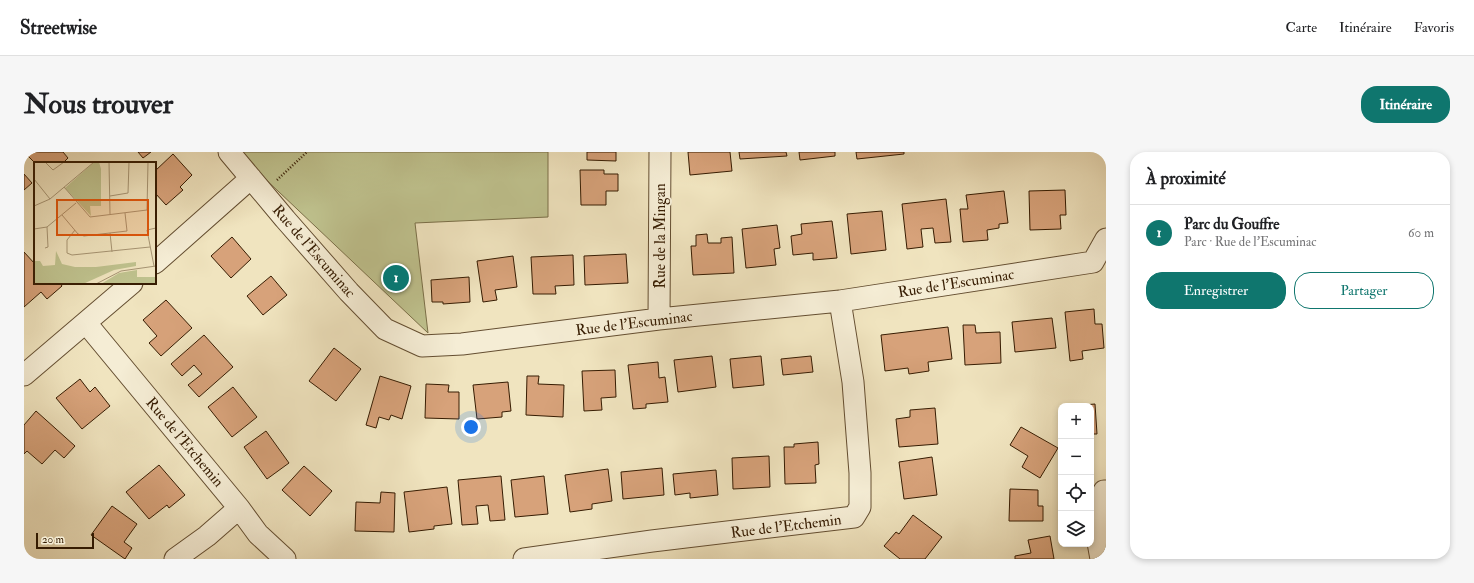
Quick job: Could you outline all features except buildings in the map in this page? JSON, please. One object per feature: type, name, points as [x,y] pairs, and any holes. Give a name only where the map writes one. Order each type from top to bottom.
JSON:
[{"type":"street","name":"Rue de l'Escuminac","points":[[229,152],[284,219],[349,292],[385,329],[422,346],[462,344],[659,319],[840,301],[1093,262],[1106,238]]},
{"type":"street","name":"Rue de la Mingan","points":[[659,319],[660,152]]},
{"type":"street","points":[[156,261],[257,186]]},
{"type":"street","points":[[24,375],[131,284]]},
{"type":"street","name":"Rue de l'Etchemin","points":[[524,559],[653,550],[854,518],[860,506],[860,473],[853,382],[840,301]]},
{"type":"street","name":"Rue de l'Etchemin","points":[[86,323],[239,508],[258,534],[285,559]]},
{"type":"street","points":[[1101,559],[1097,537],[1097,505],[1104,491],[1106,491]]},
{"type":"street","points":[[175,559],[207,536],[239,508]]},
{"type":"path","points":[[257,186],[307,152]]},
{"type":"green space","points":[[242,152],[548,152],[548,217],[415,223],[428,333],[260,174]]},
{"type":"place","name":"Parc du Gouffre","points":[[396,278]]}]
